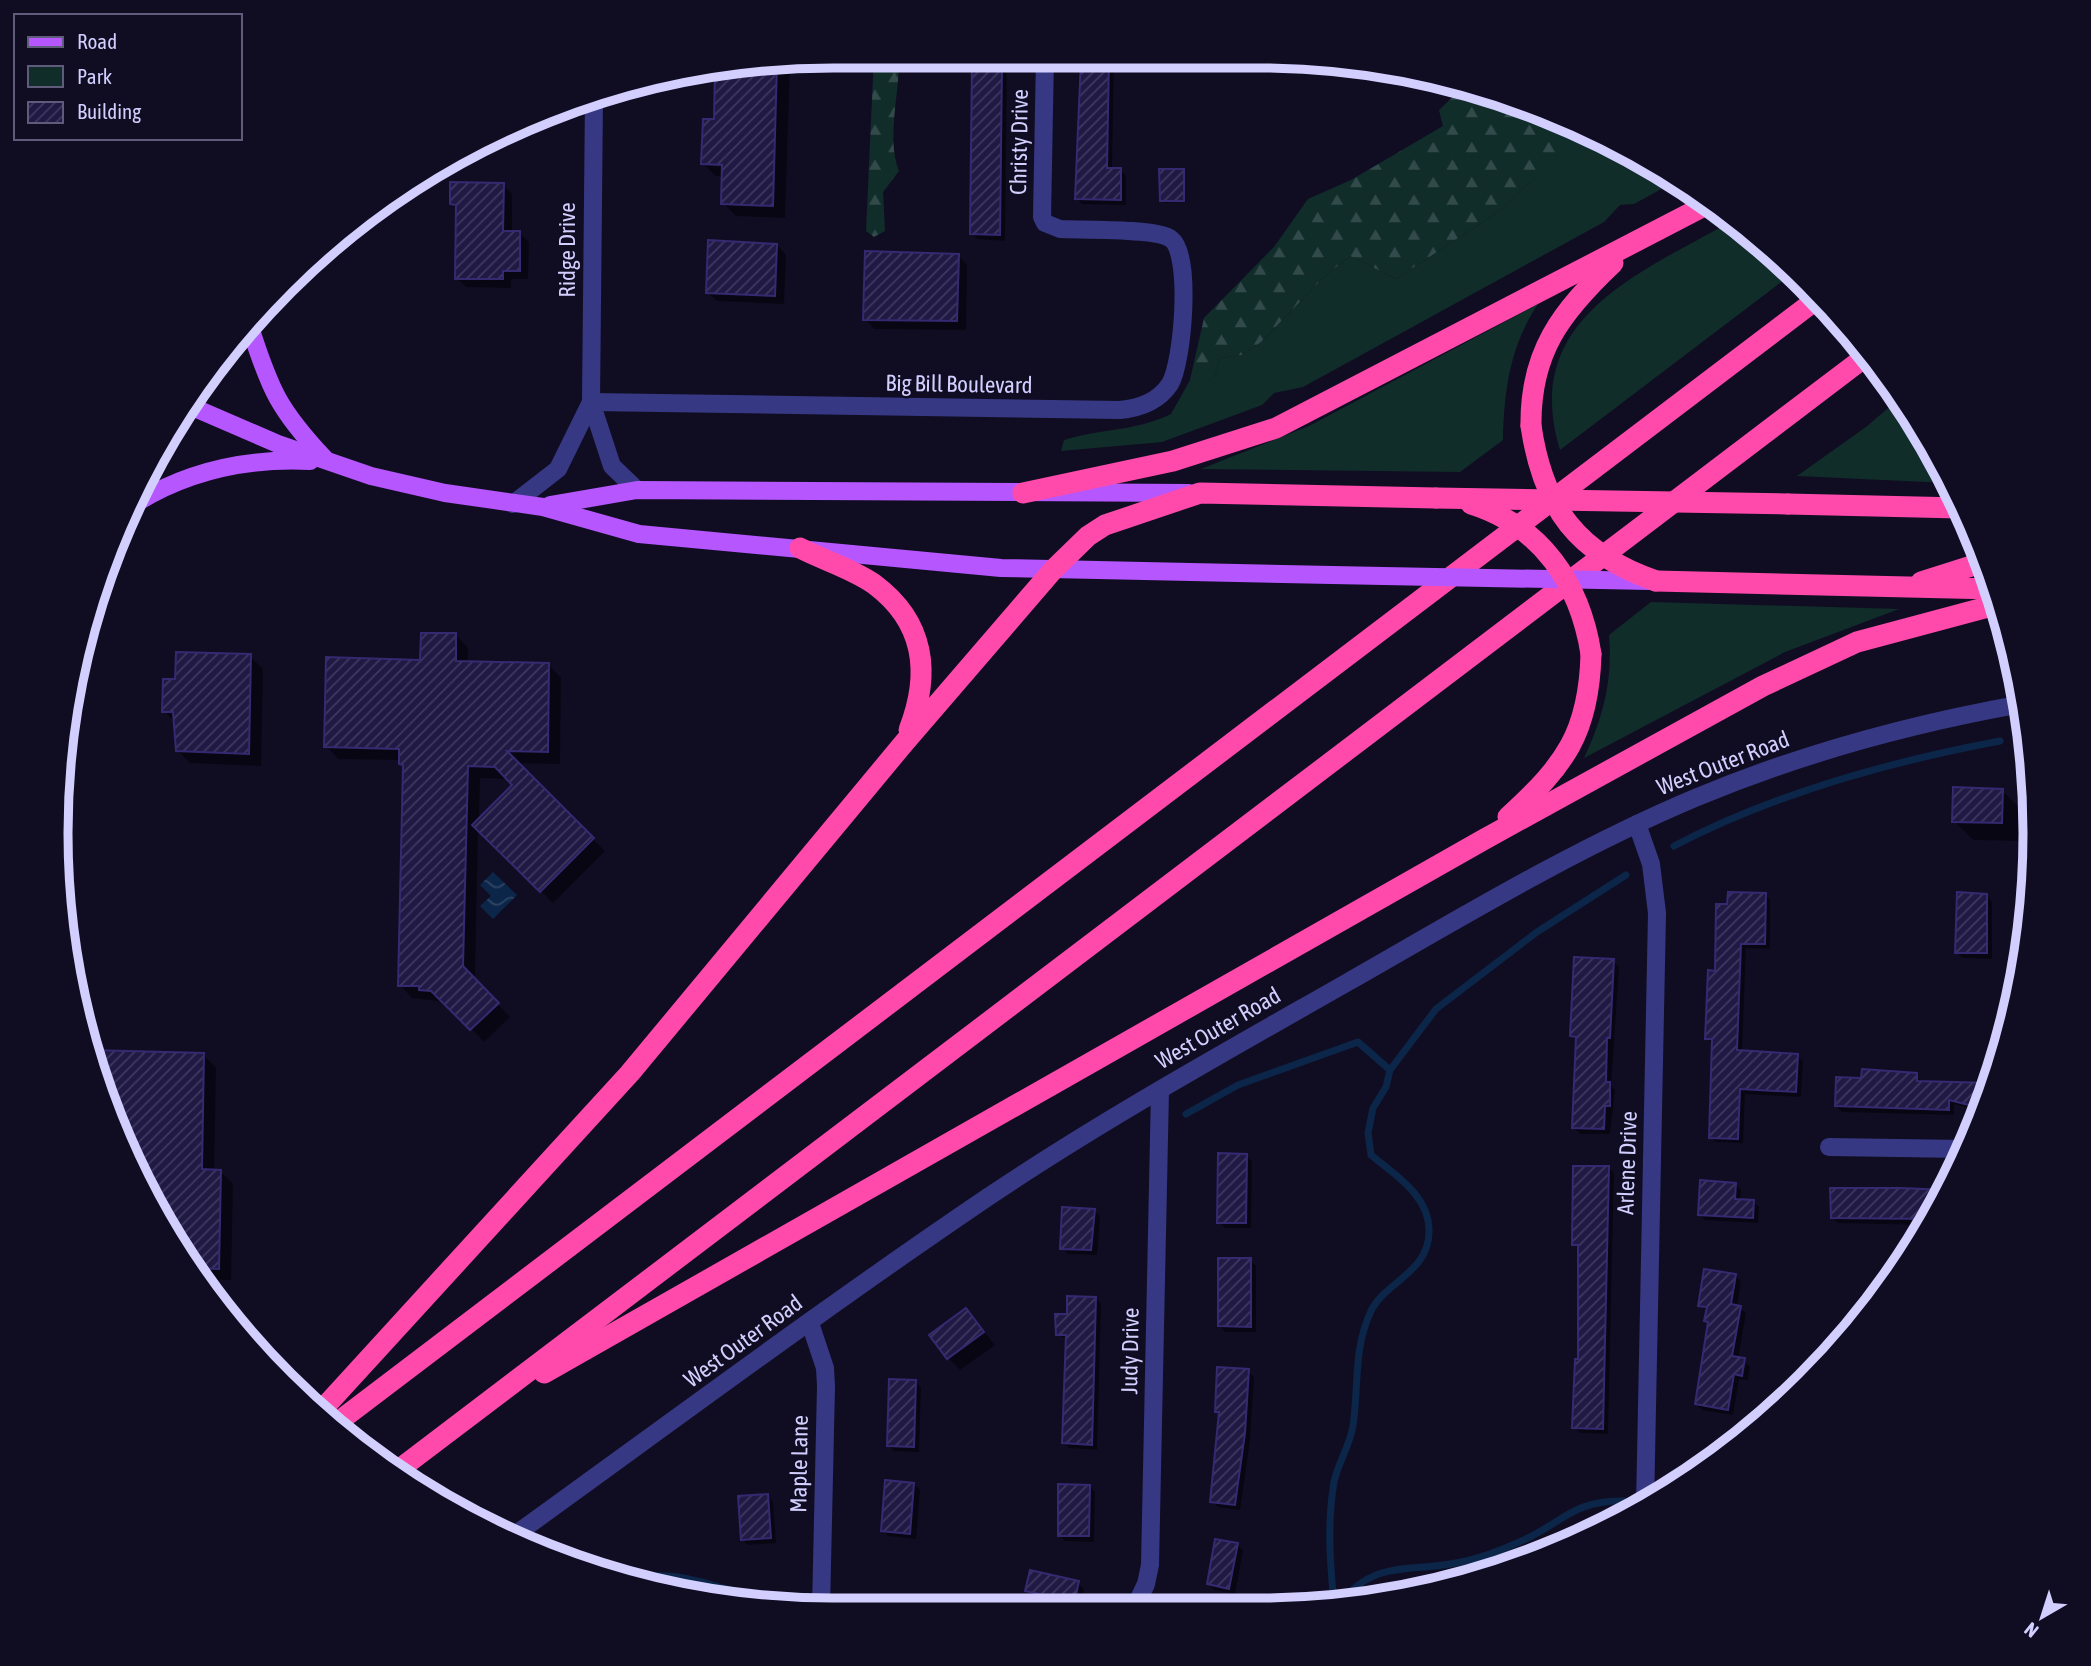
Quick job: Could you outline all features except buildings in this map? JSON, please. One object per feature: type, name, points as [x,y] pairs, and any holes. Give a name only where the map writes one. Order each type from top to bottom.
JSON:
[{"type":"highway","points":[[1023,493],[1173,461],[1276,428],[1699,209]]},
{"type":"highway","points":[[1632,245],[1564,314],[1546,343],[1530,400],[1531,426],[1541,472],[1553,500],[1592,550],[1611,564],[1656,581],[1983,589]]},
{"type":"highway","points":[[342,1419],[1810,304]]},
{"type":"highway","points":[[404,1466],[1860,361]]},
{"type":"highway","points":[[326,1405],[630,1073],[904,743],[1053,570],[1088,536],[1105,525],[1200,493],[1950,508]]},
{"type":"highway","points":[[1445,498],[1496,513],[1519,526],[1555,561],[1583,612],[1591,654],[1590,688],[1581,724],[1567,754],[1545,783],[1483,840]]},
{"type":"highway","points":[[800,548],[872,583],[900,608],[918,639],[922,674],[919,704],[904,743]]},
{"type":"highway","points":[[1903,587],[1974,565]]},
{"type":"highway","points":[[468,1417],[1483,840],[1814,660],[1904,627],[1988,607]]},
{"type":"main road","points":[[253,335],[273,394],[291,423],[327,461]]},
{"type":"main road","points":[[197,408],[327,461],[414,486],[543,507],[639,534],[1001,568],[1656,581]]},
{"type":"main road","points":[[146,498],[185,477],[222,467],[272,459],[327,461]]},
{"type":"main road","points":[[543,507],[637,490],[1200,493]]},
{"type":"street","name":"Christy Drive","points":[[1045,68],[1042,216],[1045,223],[1059,229],[1157,233],[1173,240]]},
{"type":"street","name":"Ridge Drive","points":[[594,107],[591,402],[612,466],[637,490]]},
{"type":"street","name":"Big Bill Boulevard","points":[[591,402],[990,410],[1135,409],[1160,396],[1175,374],[1182,319],[1182,256],[1173,240]]},
{"type":"street","name":"Ridge Drive","points":[[513,503],[558,469],[591,402]]},
{"type":"street","name":"West Outer Road","points":[[520,1531],[988,1197],[1160,1090],[1465,915],[1637,824],[1739,781],[1829,750],[1923,724],[2012,706]]},
{"type":"street","name":"Arlene Drive","points":[[1637,824],[1651,864],[1657,913],[1645,1492]]},
{"type":"street","name":"Judy Drive","points":[[1139,1598],[1150,1565],[1160,1090]]},
{"type":"street","points":[[1829,1147],[1954,1149]]},
{"type":"street","name":"Maple Lane","points":[[810,1322],[825,1368],[826,1386],[821,1598]]},
{"type":"green space","points":[[873,68],[899,68],[894,145],[899,171],[883,192],[885,231],[874,237],[866,231]]},
{"type":"green space","points":[[1456,94],[1551,126],[1596,147],[1585,144],[1526,185],[1499,211],[1396,279],[1350,256],[1324,277],[1261,342],[1242,355],[1220,358],[1215,376],[1199,389],[1190,380],[1204,318],[1274,247],[1308,199],[1351,180],[1443,126],[1439,110]]},
{"type":"green space","points":[[1585,143],[1666,187],[1634,204],[1620,205],[1604,222],[1303,387],[1274,393],[1262,405],[1162,442],[1061,451],[1064,440],[1144,424],[1171,414],[1190,380],[1199,388],[1215,376],[1220,358],[1242,355],[1261,342],[1324,277],[1350,256],[1396,279],[1499,211],[1526,185]]},
{"type":"green space","points":[[1724,226],[1785,279],[1560,450],[1552,405],[1557,366],[1572,334],[1596,306],[1626,282]]},
{"type":"green space","points":[[1538,304],[1521,336],[1510,369],[1503,440],[1460,472],[1201,469],[1309,426]]},
{"type":"green space","points":[[1892,405],[1937,482],[1797,476],[1866,427]]},
{"type":"green space","points":[[1651,602],[1899,609],[1785,652],[1584,758],[1605,698],[1609,635]]},
{"type":"water","points":[[493,872],[517,895],[493,919],[480,906],[491,896],[480,885]]},
{"type":"waterway","points":[[1674,846],[1712,827],[1792,795],[1874,769],[2000,741]]},
{"type":"waterway","points":[[1333,1594],[1330,1513],[1334,1482],[1353,1426],[1361,1339],[1371,1311],[1378,1301],[1422,1257],[1429,1232],[1428,1219],[1418,1197],[1371,1155],[1368,1133],[1373,1108],[1386,1087],[1390,1070],[1436,1009],[1537,932],[1626,875]]},
{"type":"waterway","points":[[1186,1114],[1238,1085],[1358,1042],[1390,1070]]},
{"type":"waterway","points":[[1350,1592],[1378,1574],[1476,1558],[1532,1536],[1578,1509],[1624,1501]]},
{"type":"waterway","points":[[655,1576],[676,1577],[735,1591]]}]
